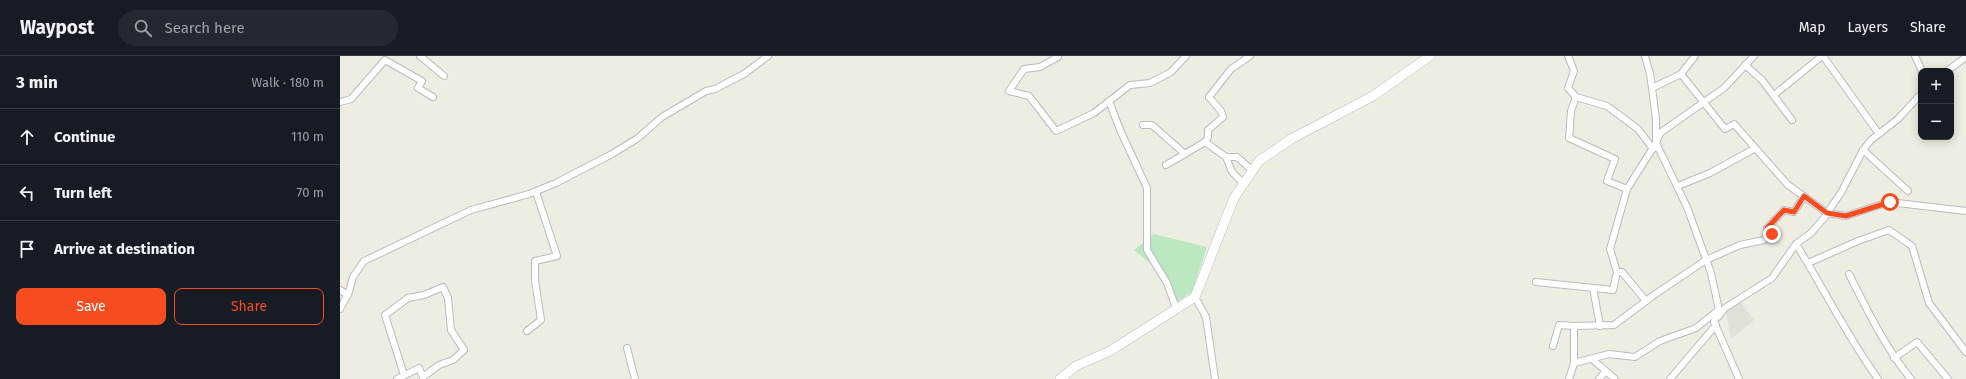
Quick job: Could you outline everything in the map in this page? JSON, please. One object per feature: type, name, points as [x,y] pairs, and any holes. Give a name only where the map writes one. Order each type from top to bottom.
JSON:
[{"type":"street","points":[[420,56],[444,76]]},
{"type":"street","points":[[340,309],[348,295],[353,277],[364,261],[471,210],[536,192],[612,154],[638,138],[662,117],[706,90],[715,89],[744,74],[768,56]]},
{"type":"street","points":[[1059,56],[1040,67],[1024,69],[1009,91],[1029,96],[1056,131],[1094,113],[1130,85],[1150,83],[1171,72],[1186,56]]},
{"type":"street","points":[[1166,165],[1205,142],[1208,137],[1208,130],[1223,117],[1221,111],[1209,97],[1230,68],[1250,56]]},
{"type":"street","points":[[1060,379],[1076,366],[1110,351],[1194,297],[1234,198],[1259,161],[1292,139],[1373,96],[1430,56]]},
{"type":"street","points":[[1568,56],[1574,70],[1568,88],[1576,97],[1608,106],[1638,129],[1654,146],[1678,186],[1706,260],[1719,310],[1715,323],[1740,379]]},
{"type":"street","points":[[1645,56],[1650,74],[1656,119],[1654,146]]},
{"type":"street","points":[[1652,88],[1681,74],[1695,56]]},
{"type":"street","points":[[1536,282],[1613,290],[1617,272],[1610,249],[1627,189],[1654,146],[1660,133],[1724,88],[1754,56]]},
{"type":"street","points":[[1774,95],[1823,56],[1879,134]]},
{"type":"street","points":[[1915,56],[1921,68]]},
{"type":"street","points":[[1951,68],[1966,57]]},
{"type":"street","points":[[340,102],[351,99],[382,58],[422,81],[418,88],[433,97]]},
{"type":"street","points":[[1745,65],[1762,80],[1792,120]]},
{"type":"street","points":[[1681,74],[1725,129],[1734,124],[1754,149],[1788,185],[1827,213],[1846,216],[1890,202],[1966,211]]},
{"type":"street","points":[[1576,97],[1571,111],[1569,138],[1615,159],[1607,181],[1627,189]]},
{"type":"street","points":[[1670,379],[1715,323],[1725,308],[1772,278],[1796,244],[1811,233],[1827,213],[1842,191],[1863,150],[1879,134],[1898,119],[1918,97]]},
{"type":"street","points":[[1109,100],[1121,132],[1147,188],[1147,250],[1167,283],[1176,308]]},
{"type":"street","points":[[1143,125],[1152,125],[1185,154]]},
{"type":"street","points":[[1205,142],[1226,156],[1237,157],[1252,170]]},
{"type":"street","points":[[1678,186],[1710,173],[1754,149]]},
{"type":"street","points":[[1863,150],[1908,191]]},
{"type":"street","points":[[1226,156],[1232,172],[1243,183]]},
{"type":"street","points":[[527,331],[541,320],[535,280],[535,261],[556,256],[536,192]]},
{"type":"street","points":[[1553,346],[1560,324],[1574,326],[1614,325],[1706,260],[1740,245],[1764,240],[1772,234],[1767,228],[1784,210],[1794,212],[1804,196]]},
{"type":"street","points":[[1808,263],[1858,241],[1890,230],[1912,246],[1929,303],[1966,352]]},
{"type":"street","points":[[1796,244],[1849,335],[1878,379]]},
{"type":"street","points":[[1617,272],[1622,272],[1646,301]]},
{"type":"street","points":[[1849,274],[1872,321],[1894,358],[1911,379]]},
{"type":"street","points":[[397,379],[419,368],[423,377],[439,364],[453,360],[464,350],[451,330],[448,298],[443,287],[424,295],[408,298],[385,315],[404,375]]},
{"type":"street","points":[[1593,288],[1600,326]]},
{"type":"street","points":[[340,290],[348,295]]},
{"type":"street","points":[[1194,297],[1206,317],[1215,379]]},
{"type":"street","points":[[1574,363],[1609,354],[1635,357],[1660,341],[1696,328],[1719,310]]},
{"type":"street","points":[[1570,379],[1574,363],[1574,326]]},
{"type":"street","points":[[1894,358],[1917,342],[1948,379]]},
{"type":"street","points":[[627,348],[636,379]]},
{"type":"street","points":[[1592,358],[1605,372],[1615,379]]},
{"type":"street","points":[[1599,379],[1605,372]]},
{"type":"shaded area","points":[[1738,299],[1754,320],[1731,339],[1725,307]]},
{"type":"green space","points":[[1154,234],[1207,247],[1192,292],[1170,306],[1170,280],[1134,250]]},
{"type":"route","points":[[1772,234],[1767,228],[1784,210],[1794,212],[1804,196],[1827,213],[1846,216],[1890,202]]}]
